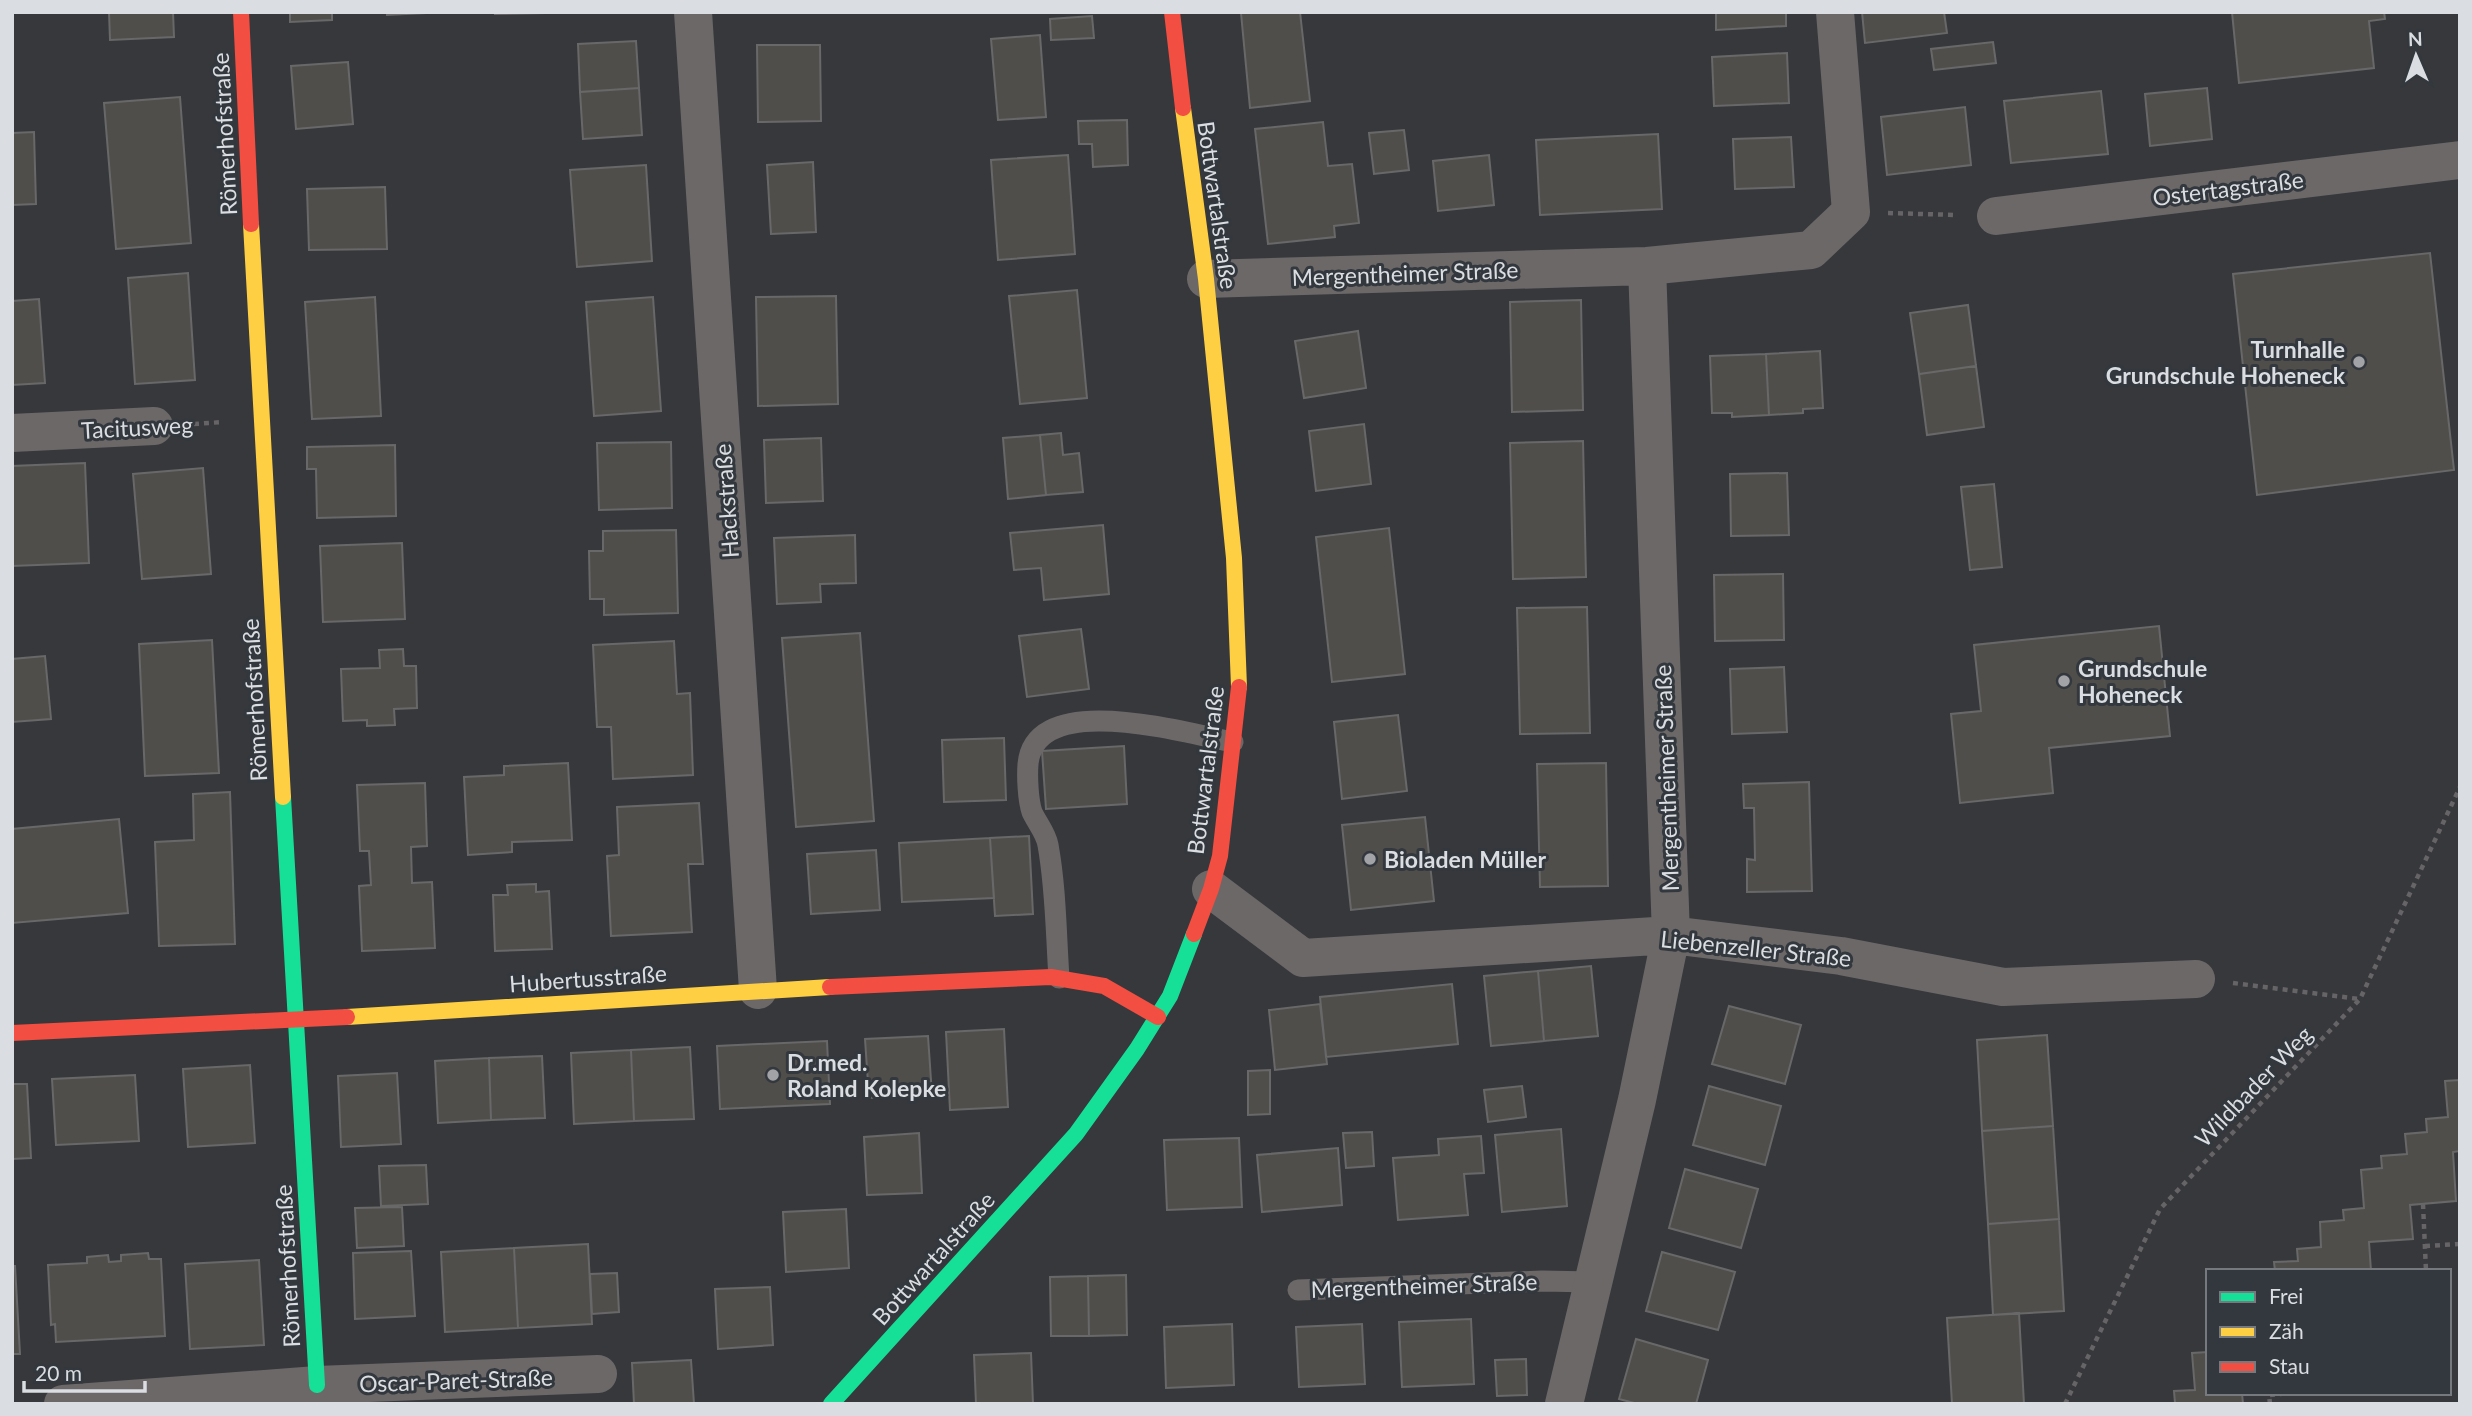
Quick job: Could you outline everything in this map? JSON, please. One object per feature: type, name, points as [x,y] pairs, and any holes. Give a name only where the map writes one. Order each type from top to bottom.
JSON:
[{"type":"street","name":"Römerhofstraße","points":[[241,12],[261,420],[317,1385]]},
{"type":"street","name":"Hackstraße","points":[[693,12],[758,990]]},
{"type":"street","name":"Bottwartalstraße","points":[[831,1404],[1076,1134],[1170,996],[1211,889],[1220,856],[1239,685],[1234,558],[1206,279],[1187,149],[1172,12]]},
{"type":"street","points":[[1835,12],[1851,212]]},
{"type":"street","name":"Ostertagstraße","points":[[1996,216],[2460,160]]},
{"type":"street","name":"Mergentheimer Straße","points":[[1206,279],[1647,266],[1811,250],[1851,212]]},
{"type":"street","name":"Mergentheimer Straße","points":[[1564,1404],[1637,1100],[1671,935],[1647,266]]},
{"type":"street","name":"Tacitusweg","points":[[12,433],[154,426]]},
{"type":"street","name":"Liebenzeller Straße","points":[[1211,889],[1303,958],[1671,935],[1841,956],[2003,987],[2196,979]]},
{"type":"street","name":"Hubertusstraße","points":[[12,1033],[295,1020],[758,990],[1051,976],[1104,986],[1158,1017]]},
{"type":"street","name":"Oscar-Paret-Straße","points":[[63,1404],[317,1385],[598,1374]]},
{"type":"lane","points":[[1059,978],[1048,842],[1032,810],[1028,764],[1033,745],[1044,734],[1080,720],[1121,721],[1233,743]]},
{"type":"lane","name":"Mergentheimer Straße","points":[[1298,1290],[1542,1281],[1593,1282]]},
{"type":"path","points":[[1851,212],[1996,216]]},
{"type":"path","name":"Tacitusweg","points":[[154,426],[261,420]]},
{"type":"path","name":"Wildbader Weg","points":[[2065,1404],[2160,1209],[2360,999],[2460,788]]},
{"type":"path","points":[[2196,979],[2360,999]]},
{"type":"path","points":[[2423,1204],[2426,1269]]},
{"type":"path","points":[[2425,1246],[2460,1244]]},
{"type":"building","points":[[109,12],[173,12],[174,37],[110,40]]},
{"type":"building","points":[[290,12],[332,12],[332,20],[290,22]]},
{"type":"building","points":[[387,12],[447,12],[387,15]]},
{"type":"building","points":[[545,12],[545,13],[495,14]]},
{"type":"building","points":[[1300,12],[1310,101],[1250,108],[1241,13]]},
{"type":"building","points":[[1716,12],[1786,12],[1786,26],[1716,30]]},
{"type":"building","points":[[1862,12],[1944,12],[1947,33],[1865,43]]},
{"type":"building","points":[[2232,12],[2384,12],[2385,19],[2369,21],[2374,68],[2239,83]]},
{"type":"building","points":[[1092,16],[1094,38],[1051,40],[1050,19]]},
{"type":"building","points":[[1040,35],[1046,117],[998,120],[991,39]]},
{"type":"building","points":[[636,41],[639,88],[580,92],[578,44]]},
{"type":"building","points":[[1993,42],[1996,63],[1934,70],[1931,49]]},
{"type":"building","points":[[757,45],[820,45],[821,121],[758,122]]},
{"type":"building","points":[[1787,53],[1789,103],[1714,106],[1712,57]]},
{"type":"building","points":[[348,62],[353,124],[296,129],[291,66]]},
{"type":"building","points":[[639,88],[642,135],[583,139],[580,92]]},
{"type":"building","points":[[2207,88],[2212,139],[2150,146],[2145,94]]},
{"type":"building","points":[[2101,91],[2108,154],[2011,163],[2004,101]]},
{"type":"building","points":[[180,97],[191,243],[116,249],[104,103]]},
{"type":"building","points":[[1965,107],[1971,165],[1887,175],[1881,117]]},
{"type":"building","points":[[1127,120],[1128,165],[1093,167],[1092,144],[1079,144],[1078,121]]},
{"type":"building","points":[[1323,122],[1328,166],[1352,164],[1359,223],[1334,226],[1335,237],[1268,244],[1255,129]]},
{"type":"building","points":[[1404,130],[1409,170],[1374,174],[1369,133]]},
{"type":"building","points":[[34,132],[36,204],[12,205],[12,133]]},
{"type":"building","points":[[1658,134],[1662,209],[1540,215],[1536,140]]},
{"type":"building","points":[[1791,137],[1794,187],[1735,189],[1733,139]]},
{"type":"building","points":[[1068,155],[1075,254],[998,260],[991,160]]},
{"type":"building","points":[[1489,155],[1494,205],[1438,211],[1433,161]]},
{"type":"building","points":[[813,162],[816,232],[771,234],[767,165]]},
{"type":"building","points":[[646,165],[652,261],[577,267],[570,170]]},
{"type":"building","points":[[385,187],[387,249],[309,250],[307,189]]},
{"type":"building","points":[[2430,253],[2454,470],[2257,495],[2233,274]]},
{"type":"building","points":[[188,273],[195,380],[135,384],[128,278]]},
{"type":"building","points":[[1077,290],[1087,398],[1020,404],[1009,296]]},
{"type":"building","points":[[836,296],[838,404],[758,406],[756,297]]},
{"type":"building","points":[[375,297],[381,416],[312,419],[305,302]]},
{"type":"building","points":[[653,297],[661,411],[594,416],[586,302]]},
{"type":"building","points":[[39,299],[45,383],[12,385],[12,301]]},
{"type":"building","points":[[1581,300],[1583,410],[1512,412],[1510,302]]},
{"type":"building","points":[[1968,305],[1976,366],[1919,374],[1910,313]]},
{"type":"building","points":[[1358,331],[1366,388],[1304,398],[1295,341]]},
{"type":"building","points":[[1820,351],[1823,408],[1803,409],[1803,413],[1769,415],[1766,354]]},
{"type":"building","points":[[1766,354],[1769,415],[1732,417],[1732,413],[1712,413],[1710,356]]},
{"type":"building","points":[[1976,366],[1984,427],[1927,435],[1919,374]]},
{"type":"building","points":[[1364,424],[1371,484],[1316,491],[1309,431]]},
{"type":"building","points":[[1061,433],[1063,455],[1079,453],[1083,492],[1046,495],[1040,435]]},
{"type":"building","points":[[1040,435],[1046,495],[1008,499],[1003,438]]},
{"type":"building","points":[[821,438],[823,501],[766,503],[764,440]]},
{"type":"building","points":[[1583,441],[1586,577],[1513,579],[1510,443]]},
{"type":"building","points":[[671,442],[672,508],[599,510],[597,443]]},
{"type":"building","points":[[395,445],[396,516],[317,518],[316,469],[307,469],[307,447]]},
{"type":"building","points":[[85,463],[89,563],[12,566],[12,466]]},
{"type":"building","points":[[203,468],[211,574],[142,579],[133,474]]},
{"type":"building","points":[[1787,473],[1789,535],[1731,536],[1730,474]]},
{"type":"building","points":[[1994,484],[2002,567],[1970,570],[1961,487]]},
{"type":"building","points":[[1103,525],[1109,594],[1044,600],[1041,568],[1014,570],[1010,533]]},
{"type":"building","points":[[1389,528],[1405,674],[1332,682],[1316,537]]},
{"type":"building","points":[[676,530],[678,613],[604,615],[604,599],[590,599],[589,551],[603,551],[603,531]]},
{"type":"building","points":[[855,535],[856,583],[820,584],[821,602],[777,604],[774,538]]},
{"type":"building","points":[[402,543],[405,619],[323,622],[320,546]]},
{"type":"building","points":[[1783,574],[1784,640],[1715,641],[1714,575]]},
{"type":"building","points":[[1587,607],[1590,733],[1520,734],[1517,608]]},
{"type":"building","points":[[2159,626],[2170,736],[2049,748],[2053,793],[1960,803],[1951,714],[1981,711],[1974,645]]},
{"type":"building","points":[[1081,629],[1089,689],[1027,697],[1019,636]]},
{"type":"building","points":[[860,633],[874,821],[796,827],[782,638]]},
{"type":"building","points":[[212,640],[219,773],[145,776],[139,644]]},
{"type":"building","points":[[674,641],[677,694],[690,693],[693,775],[613,779],[611,727],[597,727],[593,645]]},
{"type":"building","points":[[403,649],[404,666],[416,666],[417,708],[394,709],[395,725],[367,726],[367,720],[343,721],[341,669],[380,668],[379,650]]},
{"type":"building","points":[[45,656],[51,719],[12,722],[12,659]]},
{"type":"building","points":[[1784,667],[1787,732],[1732,734],[1730,669]]},
{"type":"building","points":[[1398,715],[1407,791],[1342,799],[1334,722]]},
{"type":"building","points":[[1004,738],[1006,800],[944,802],[942,740]]},
{"type":"building","points":[[1124,746],[1127,804],[1046,809],[1042,751]]},
{"type":"building","points":[[568,763],[572,840],[512,842],[512,852],[468,855],[464,777],[504,775],[504,766]]},
{"type":"building","points":[[1606,763],[1608,886],[1540,887],[1537,764]]},
{"type":"building","points":[[1809,782],[1812,891],[1747,892],[1747,859],[1755,860],[1754,808],[1744,808],[1743,784]]},
{"type":"building","points":[[425,783],[427,846],[411,847],[412,883],[432,882],[435,948],[362,951],[359,886],[371,885],[369,851],[360,851],[357,785]]},
{"type":"building","points":[[230,792],[235,944],[159,946],[155,842],[194,840],[193,794]]},
{"type":"building","points":[[699,803],[703,864],[688,864],[692,932],[611,936],[607,856],[619,855],[617,807]]},
{"type":"building","points":[[1425,817],[1434,901],[1351,910],[1342,825]]},
{"type":"building","points":[[119,819],[128,913],[12,923],[12,829]]},
{"type":"building","points":[[1029,836],[1033,914],[995,916],[990,838]]},
{"type":"building","points":[[990,838],[994,898],[902,902],[899,843]]},
{"type":"building","points":[[876,850],[880,910],[811,914],[807,854]]},
{"type":"building","points":[[536,884],[536,892],[549,891],[552,949],[495,951],[493,895],[508,895],[507,885]]},
{"type":"building","points":[[1591,966],[1598,1036],[1544,1041],[1538,971]]},
{"type":"building","points":[[1538,971],[1544,1041],[1491,1046],[1484,976]]},
{"type":"building","points":[[1452,984],[1458,1044],[1326,1057],[1320,997]]},
{"type":"building","points":[[1320,1004],[1327,1064],[1275,1070],[1269,1010]]},
{"type":"building","points":[[1729,1006],[1801,1025],[1785,1084],[1712,1064]]},
{"type":"building","points":[[1004,1029],[1008,1107],[950,1110],[946,1032]]},
{"type":"building","points":[[2047,1035],[2053,1126],[1982,1131],[1977,1040]]},
{"type":"building","points":[[928,1036],[932,1095],[869,1098],[865,1039]]},
{"type":"building","name":"Dr.med. Roland Kolepke","points":[[827,1041],[830,1104],[720,1109],[717,1046]]},
{"type":"building","points":[[690,1047],[694,1119],[634,1121],[631,1050]]},
{"type":"building","points":[[631,1050],[634,1121],[574,1124],[571,1053]]},
{"type":"building","points":[[542,1056],[545,1118],[491,1120],[489,1058]]},
{"type":"building","points":[[489,1058],[491,1120],[438,1123],[435,1061]]},
{"type":"building","points":[[250,1065],[255,1143],[188,1147],[183,1069]]},
{"type":"building","points":[[1270,1070],[1270,1114],[1248,1115],[1248,1071]]},
{"type":"building","points":[[397,1073],[401,1144],[341,1147],[338,1076]]},
{"type":"building","points":[[135,1075],[139,1141],[56,1145],[52,1079]]},
{"type":"building","points":[[2460,1080],[2460,1151],[2453,1152],[2456,1201],[2410,1205],[2413,1239],[2369,1242],[2371,1269],[2275,1269],[2274,1262],[2298,1261],[2297,1249],[2321,1247],[2320,1222],[2344,1220],[2343,1210],[2364,1208],[2361,1170],[2382,1168],[2381,1156],[2407,1154],[2405,1134],[2427,1132],[2426,1119],[2448,1117],[2445,1081]]},
{"type":"building","points":[[12,1084],[27,1084],[31,1158],[12,1159]]},
{"type":"building","points":[[1522,1086],[1526,1117],[1488,1122],[1484,1090]]},
{"type":"building","points":[[1709,1086],[1781,1106],[1765,1165],[1693,1145]]},
{"type":"building","points":[[2053,1126],[2059,1219],[1988,1224],[1982,1131]]},
{"type":"building","points":[[1561,1129],[1567,1206],[1502,1212],[1495,1135]]},
{"type":"building","points":[[1372,1132],[1374,1166],[1346,1168],[1343,1133]]},
{"type":"building","points":[[919,1133],[922,1193],[867,1195],[864,1137]]},
{"type":"building","points":[[1481,1136],[1484,1173],[1464,1174],[1468,1215],[1398,1220],[1393,1158],[1439,1155],[1438,1139]]},
{"type":"building","points":[[1239,1138],[1242,1207],[1167,1210],[1164,1140]]},
{"type":"building","points":[[1338,1148],[1342,1205],[1262,1212],[1257,1155]]},
{"type":"building","points":[[426,1165],[428,1204],[381,1206],[379,1166]]},
{"type":"building","points":[[1685,1169],[1758,1189],[1741,1248],[1669,1228]]},
{"type":"building","points":[[402,1207],[404,1246],[357,1248],[355,1208]]},
{"type":"building","points":[[846,1209],[849,1268],[786,1272],[783,1212]]},
{"type":"building","points":[[2059,1219],[2064,1311],[1993,1315],[1988,1224]]},
{"type":"building","points":[[588,1244],[592,1324],[518,1328],[514,1248]]},
{"type":"building","points":[[514,1248],[518,1328],[445,1332],[441,1252]]},
{"type":"building","points":[[411,1251],[415,1316],[355,1319],[353,1253]]},
{"type":"building","points":[[1662,1252],[1735,1272],[1718,1330],[1646,1311]]},
{"type":"building","points":[[148,1253],[149,1259],[161,1259],[165,1336],[56,1342],[55,1324],[51,1325],[48,1265],[87,1263],[87,1257],[108,1255],[109,1262],[121,1261],[121,1255]]},
{"type":"building","points":[[259,1260],[264,1345],[190,1349],[185,1264]]},
{"type":"building","points":[[12,1266],[15,1266],[20,1354],[12,1354]]},
{"type":"building","points":[[617,1273],[619,1312],[592,1314],[590,1274]]},
{"type":"building","points":[[1126,1275],[1127,1335],[1089,1336],[1088,1276]]},
{"type":"building","points":[[1088,1276],[1089,1336],[1051,1336],[1050,1277]]},
{"type":"building","points":[[770,1287],[773,1345],[718,1349],[715,1289]]},
{"type":"building","points":[[2019,1313],[2024,1404],[1952,1404],[1947,1318]]},
{"type":"building","points":[[1471,1319],[1474,1384],[1402,1387],[1399,1322]]},
{"type":"building","points":[[1232,1324],[1234,1385],[1166,1388],[1164,1327]]},
{"type":"building","points":[[1362,1324],[1365,1384],[1299,1387],[1296,1327]]},
{"type":"building","points":[[1636,1339],[1708,1360],[1696,1404],[1638,1404],[1619,1399]]},
{"type":"building","points":[[2206,1352],[2206,1395],[2242,1395],[2243,1404],[2168,1404],[2175,1403],[2174,1391],[2195,1390],[2192,1353]]},
{"type":"building","points":[[1031,1353],[1033,1404],[976,1404],[974,1355]]},
{"type":"building","points":[[1526,1359],[1527,1395],[1497,1396],[1495,1360]]},
{"type":"building","points":[[691,1360],[694,1404],[634,1404],[632,1363]]},
{"type":"traffic: fast","points":[[283,797],[317,1385]]},
{"type":"traffic: fast","points":[[831,1404],[1076,1134],[1137,1049],[1170,996],[1194,934]]},
{"type":"traffic: slow","points":[[1183,108],[1206,279],[1234,558],[1239,687]]},
{"type":"traffic: slow","points":[[251,224],[283,797]]},
{"type":"traffic: slow","points":[[347,1017],[830,987]]},
{"type":"traffic: jam","points":[[241,12],[251,224]]},
{"type":"traffic: jam","points":[[1172,12],[1183,108]]},
{"type":"traffic: jam","points":[[1194,934],[1220,856],[1239,687]]},
{"type":"traffic: jam","points":[[830,987],[1051,977],[1104,986],[1158,1017]]},
{"type":"traffic: jam","points":[[12,1033],[347,1017]]},
{"type":"place","name":"Turnhalle Grundschule Hoheneck","points":[[2359,362]]},
{"type":"place","name":"Grundschule Hoheneck","points":[[2064,681]]},
{"type":"place","name":"Bioladen Müller","points":[[1370,859]]},
{"type":"place","name":"Dr.med. Roland Kolepke","points":[[773,1075]]}]
